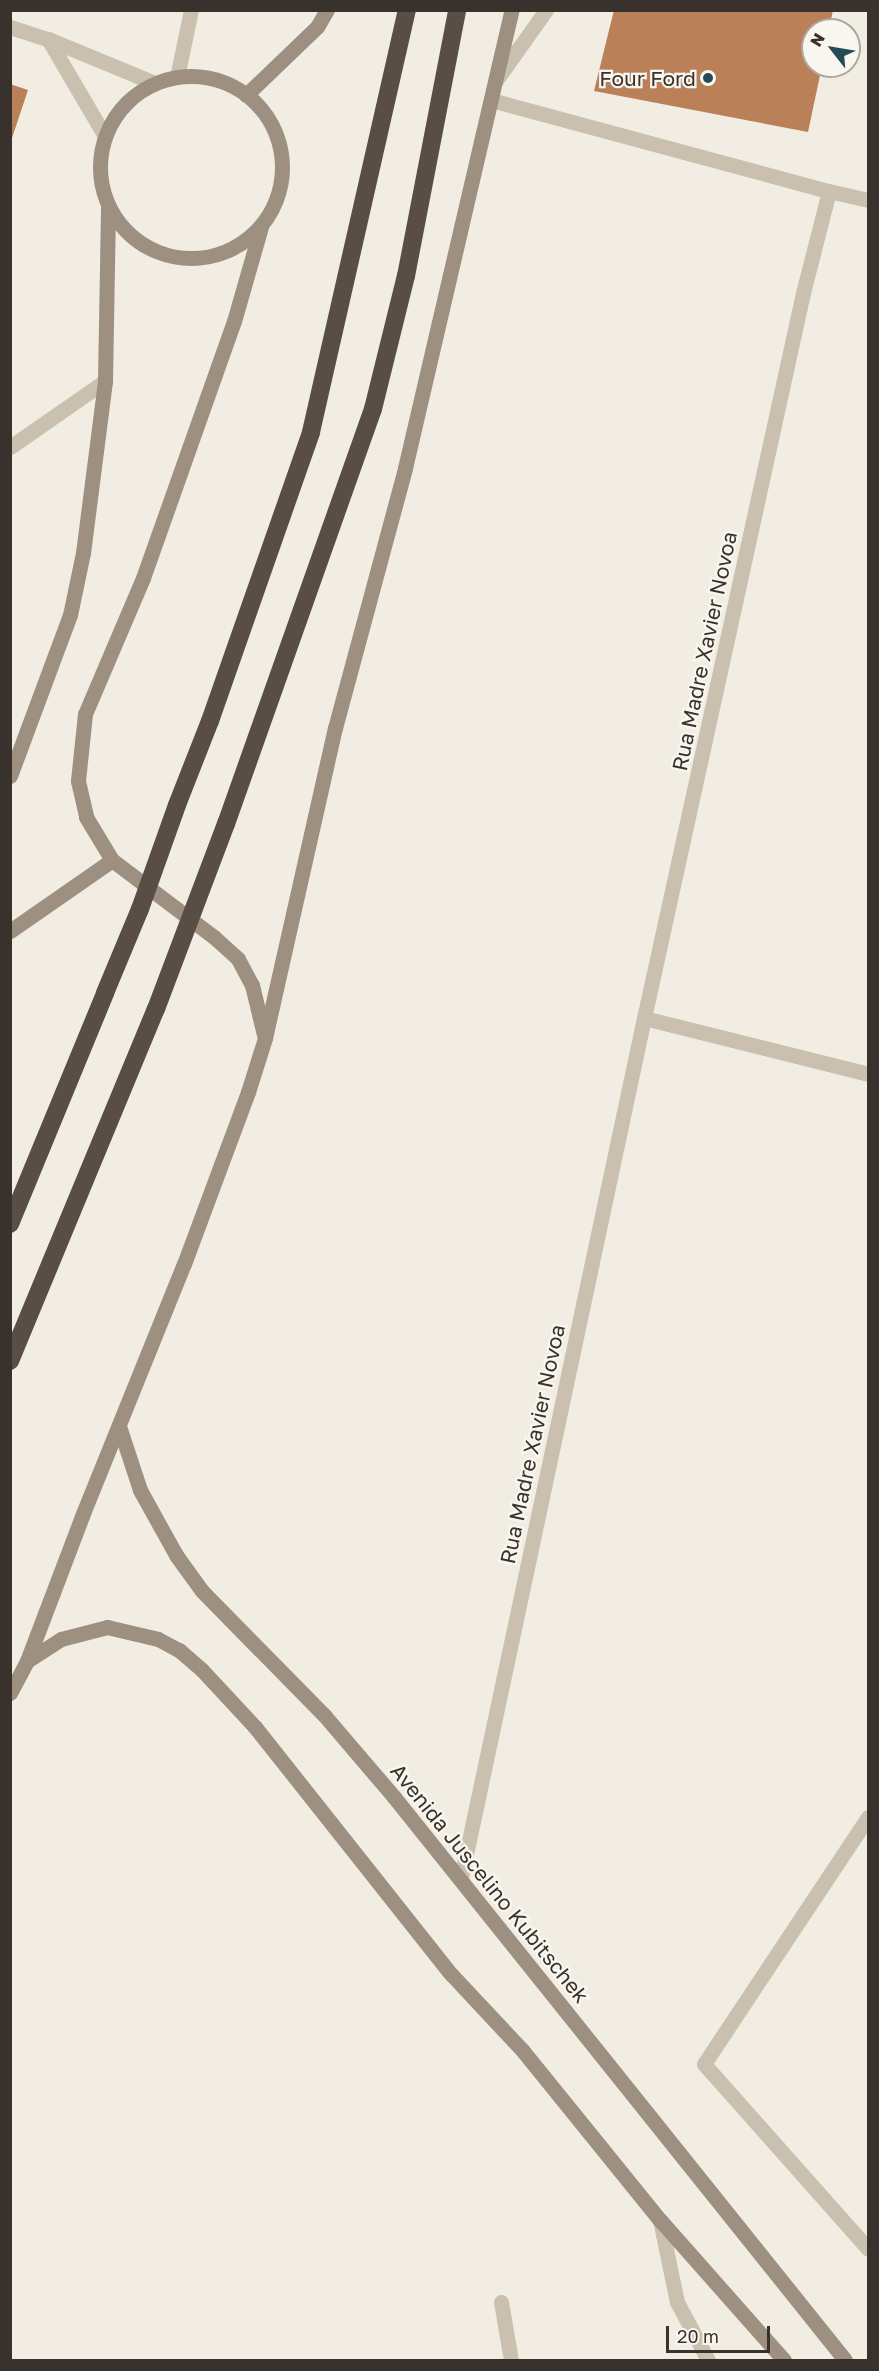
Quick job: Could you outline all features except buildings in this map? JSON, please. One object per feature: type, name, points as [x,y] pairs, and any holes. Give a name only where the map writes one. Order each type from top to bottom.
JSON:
[{"type":"highway","points":[[10,1224],[140,909],[210,721],[311,432],[407,10]]},
{"type":"highway","points":[[10,1361],[156,1009],[226,824],[373,409],[406,276],[457,10]]},
{"type":"main road","points":[[246,95],[317,27],[327,10]]},
{"type":"main road","points":[[10,1693],[27,1661],[192,1242],[265,1038],[335,728],[405,468],[512,10]]},
{"type":"main road","points":[[10,776],[70,615],[83,553],[105,381],[108,207],[99,172],[105,136],[116,115],[132,98],[155,83],[177,77],[213,79],[231,85],[246,95],[262,110],[273,127],[280,147],[282,168],[280,189],[261,226],[234,321],[143,578],[85,714],[78,781],[86,817],[112,860],[215,938],[238,959],[252,985],[265,1038]]},
{"type":"main road","points":[[108,207],[120,226],[137,242],[157,253],[179,259],[201,258],[224,253],[243,242],[261,226]]},
{"type":"main road","points":[[10,931],[112,860]]},
{"type":"main road","name":"Avenida Juscelino Kubitschek","points":[[119,1426],[145,1500],[176,1555],[202,1591],[324,1715],[461,1878],[845,2361]]},
{"type":"main road","points":[[27,1661],[61,1639],[107,1627],[158,1640],[178,1650],[202,1670],[255,1727],[451,1974],[523,2051],[660,2220],[784,2361]]},
{"type":"street","points":[[177,77],[191,10]]},
{"type":"street","points":[[497,79],[546,10]]},
{"type":"street","points":[[10,27],[48,39],[155,83]]},
{"type":"street","points":[[48,39],[105,136]]},
{"type":"street","points":[[491,100],[868,200]]},
{"type":"street","name":"Rua Madre Xavier Novoa","points":[[461,1878],[644,1018],[803,293],[829,191]]},
{"type":"street","points":[[10,447],[105,381]]},
{"type":"street","points":[[644,1018],[868,1074]]},
{"type":"street","points":[[868,1816],[704,2064],[868,2249]]},
{"type":"street","points":[[660,2220],[677,2301],[708,2361]]},
{"type":"street","points":[[501,2302],[511,2361]]},
{"type":"place","name":"Four Ford","points":[[708,78]]}]
